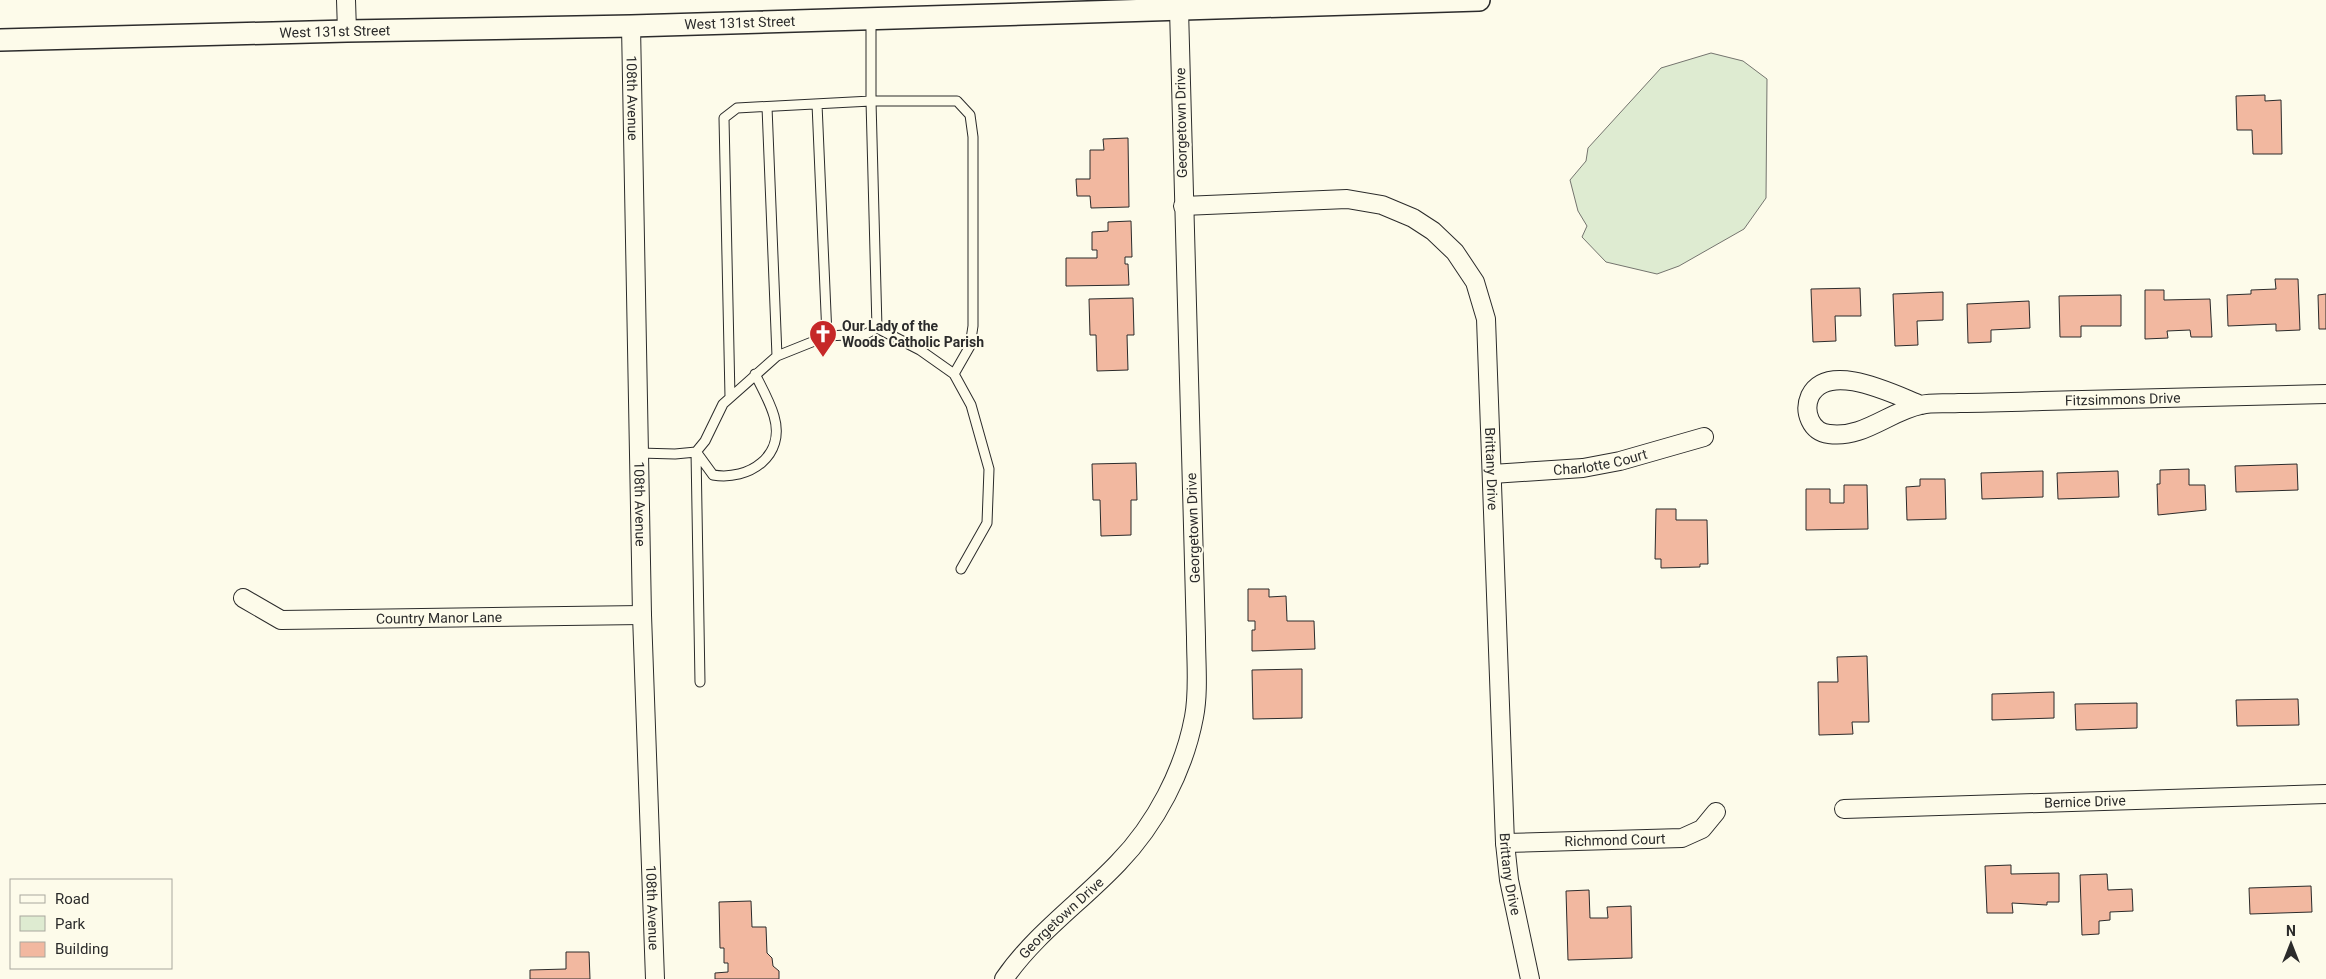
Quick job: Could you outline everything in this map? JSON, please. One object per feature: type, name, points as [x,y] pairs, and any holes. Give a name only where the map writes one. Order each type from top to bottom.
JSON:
[{"type":"street","points":[[346,0],[347,30]]},
{"type":"street","name":"West 131st Street","points":[[0,40],[347,30],[631,26],[871,18],[1073,6],[1179,9],[1479,0]]},
{"type":"street","name":"Georgetown Drive","points":[[1004,979],[1032,945],[1120,862],[1140,837],[1176,776],[1194,716],[1196,637],[1179,9]]},
{"type":"street","name":"108th Avenue","points":[[631,26],[642,615],[655,979]]},
{"type":"street","name":"Brittany Drive","points":[[1183,206],[1347,199],[1382,205],[1413,218],[1433,232],[1455,252],[1475,282],[1486,319],[1505,843],[1509,880],[1530,979]]},
{"type":"street","name":"Fitzsimmons Drive","points":[[1921,404],[1858,381],[1844,380],[1831,381],[1818,387],[1811,394],[1807,403],[1811,423],[1817,430],[1827,434],[1839,434],[1852,433],[1921,404],[2326,394]]},
{"type":"street","name":"Charlotte Court","points":[[1492,474],[1583,468],[1620,461],[1704,437]]},
{"type":"street","name":"Country Manor Lane","points":[[243,598],[282,620],[642,615]]},
{"type":"street","name":"Bernice Drive","points":[[1844,809],[2326,794]]},
{"type":"street","name":"Richmond Court","points":[[1505,843],[1682,838],[1702,829],[1716,812]]},
{"type":"lane","points":[[871,18],[871,101],[877,328]]},
{"type":"lane","points":[[730,397],[724,118],[737,108],[871,101],[957,101],[970,115],[972,136],[974,326],[970,346],[954,374]]},
{"type":"lane","points":[[817,104],[827,336]]},
{"type":"lane","points":[[768,107],[777,356]]},
{"type":"lane","points":[[700,682],[696,452],[705,441],[723,404],[777,356],[827,336],[866,334],[877,328]]},
{"type":"lane","points":[[877,328],[920,350],[954,374],[971,405],[989,469],[987,523],[961,569]]},
{"type":"lane","points":[[696,452],[713,475],[726,477],[754,471],[770,454],[776,436],[774,417],[756,374]]},
{"type":"lane","points":[[639,453],[675,454],[696,452]]},
{"type":"green space","points":[[1711,53],[1743,61],[1767,79],[1766,198],[1744,229],[1679,266],[1657,274],[1606,262],[1582,237],[1587,226],[1578,211],[1570,180],[1586,161],[1588,148],[1661,68]]},
{"type":"building","points":[[2265,95],[2265,101],[2281,100],[2282,154],[2253,154],[2252,130],[2237,130],[2236,96]]},
{"type":"building","points":[[1128,138],[1129,207],[1091,208],[1090,196],[1077,196],[1076,179],[1090,179],[1090,150],[1104,150],[1103,139]]},
{"type":"building","points":[[1131,221],[1132,257],[1125,257],[1125,264],[1128,264],[1129,285],[1066,286],[1066,258],[1097,258],[1097,250],[1092,250],[1092,232],[1108,231],[1108,222]]},
{"type":"building","points":[[2275,279],[2298,279],[2300,330],[2276,331],[2276,324],[2228,326],[2227,295],[2251,294],[2251,290],[2276,289]]},
{"type":"building","points":[[1860,288],[1861,316],[1835,316],[1836,341],[1813,342],[1811,289]]},
{"type":"building","points":[[2145,290],[2164,290],[2164,300],[2210,299],[2212,337],[2191,337],[2190,330],[2167,331],[2168,338],[2145,339]]},
{"type":"building","points":[[1943,292],[1943,320],[1917,321],[1918,345],[1895,346],[1893,294]]},
{"type":"building","points":[[2326,294],[2326,329],[2319,329],[2318,295]]},
{"type":"building","points":[[2121,295],[2121,326],[2081,326],[2081,337],[2060,337],[2059,296]]},
{"type":"building","points":[[1133,298],[1134,335],[1127,335],[1128,370],[1097,371],[1096,335],[1090,335],[1089,299]]},
{"type":"building","points":[[2029,301],[2030,328],[1991,330],[1991,342],[1968,343],[1967,304]]},
{"type":"building","points":[[1136,463],[1137,500],[1131,500],[1131,535],[1101,536],[1100,500],[1093,500],[1092,464]]},
{"type":"building","points":[[2297,464],[2298,490],[2236,492],[2235,466]]},
{"type":"building","points":[[2189,469],[2189,485],[2205,485],[2206,510],[2158,515],[2157,484],[2160,484],[2160,470]]},
{"type":"building","points":[[2043,471],[2043,497],[1982,499],[1981,473]]},
{"type":"building","points":[[2118,471],[2119,497],[2058,499],[2057,473]]},
{"type":"building","points":[[1920,479],[1945,479],[1946,519],[1907,520],[1906,487],[1920,486]]},
{"type":"building","points":[[1844,485],[1867,485],[1868,529],[1806,530],[1806,489],[1830,489],[1830,503],[1844,503]]},
{"type":"building","points":[[1656,509],[1676,509],[1676,520],[1707,520],[1708,564],[1700,564],[1700,567],[1661,568],[1661,559],[1655,559]]},
{"type":"building","points":[[1248,589],[1269,589],[1269,597],[1286,596],[1287,621],[1314,621],[1315,649],[1252,651],[1252,630],[1255,630],[1255,621],[1248,621]]},
{"type":"building","points":[[1867,656],[1869,722],[1852,722],[1853,734],[1819,735],[1818,682],[1838,682],[1837,657]]},
{"type":"building","points":[[1302,669],[1302,718],[1253,719],[1252,670]]},
{"type":"building","points":[[2054,692],[2054,718],[1992,720],[1992,694]]},
{"type":"building","points":[[2298,699],[2299,725],[2237,726],[2236,700]]},
{"type":"building","points":[[2137,703],[2137,728],[2076,730],[2075,704]]},
{"type":"building","points":[[2011,865],[2011,874],[2059,873],[2059,902],[2047,902],[2047,905],[2012,903],[2013,913],[1987,913],[1985,866]]},
{"type":"building","points":[[2107,874],[2108,890],[2132,889],[2133,911],[2110,912],[2110,920],[2099,921],[2099,934],[2082,935],[2080,875]]},
{"type":"building","points":[[2311,886],[2312,912],[2250,914],[2249,888]]},
{"type":"building","points":[[1589,890],[1590,918],[1608,918],[1607,907],[1631,906],[1632,958],[1568,960],[1566,891]]},
{"type":"building","points":[[751,901],[752,927],[766,927],[767,953],[772,958],[773,966],[779,971],[779,979],[715,979],[715,973],[728,972],[728,963],[724,963],[724,948],[720,948],[719,902]]},
{"type":"building","points":[[566,952],[589,952],[590,979],[530,979],[530,970],[566,969]]},
{"type":"place","name":"Our Lady of the Woods Catholic Parish","points":[[823,358]]}]
